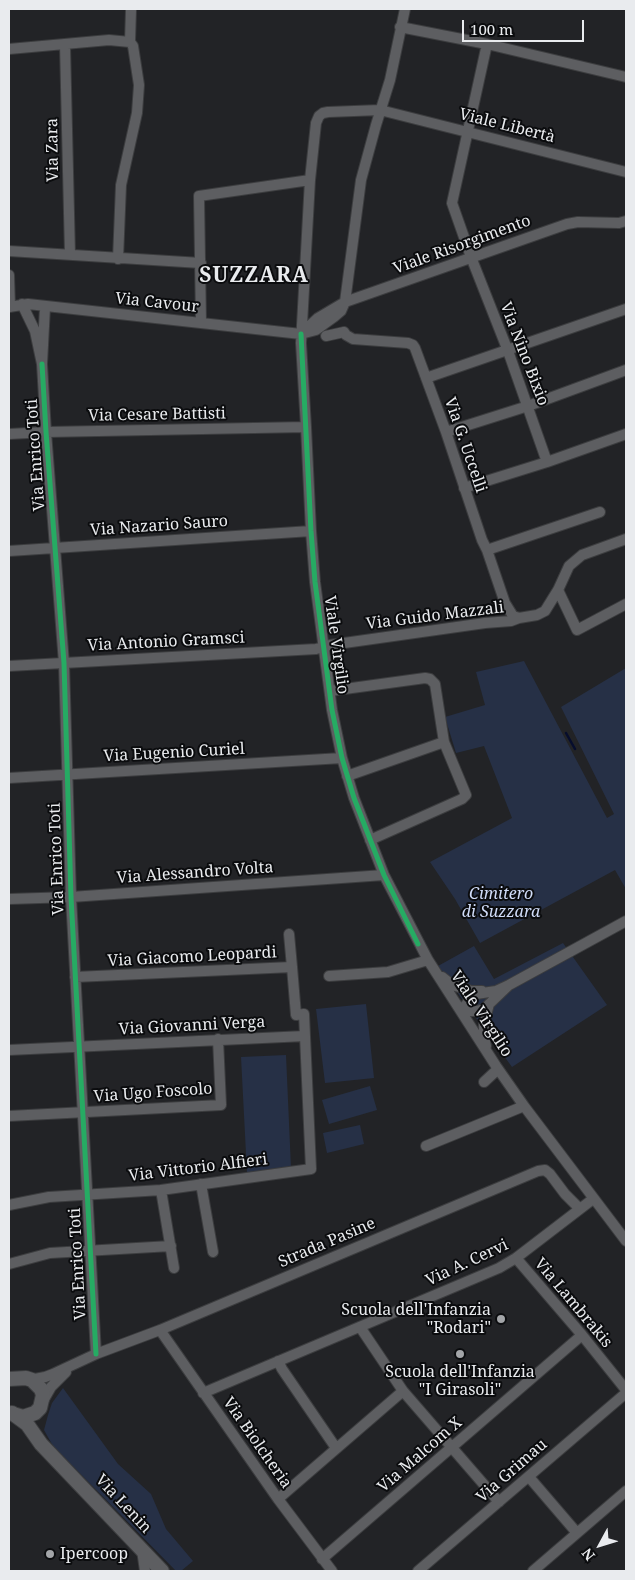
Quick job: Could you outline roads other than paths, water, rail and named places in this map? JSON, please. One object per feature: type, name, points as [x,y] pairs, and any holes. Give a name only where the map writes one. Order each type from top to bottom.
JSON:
[{"type":"main road","points":[[9,1378],[26,1378],[37,1384],[41,1389],[41,1405],[36,1412],[24,1417],[10,1412]]},
{"type":"main road","name":"Via Lenin","points":[[41,1405],[36,1418],[39,1433],[58,1461]]},
{"type":"main road","name":"Via Lenin","points":[[10,1412],[27,1424],[41,1444],[162,1571]]},
{"type":"street","points":[[118,258],[121,185],[137,113],[139,85],[133,46],[130,42],[131,9]]},
{"type":"street","points":[[326,336],[344,332],[343,307],[361,180],[390,80],[405,9]]},
{"type":"street","points":[[400,27],[487,44],[626,77]]},
{"type":"street","points":[[9,49],[110,40],[130,42]]},
{"type":"street","name":"Via Nino Bixio","points":[[487,44],[452,202],[547,462]]},
{"type":"street","name":"Via Zara","points":[[65,45],[70,255]]},
{"type":"street","name":"Viale Libertà","points":[[310,180],[316,123],[319,116],[328,112],[380,110],[626,172]]},
{"type":"street","points":[[201,323],[199,196],[310,180]]},
{"type":"street","name":"Viale Virgilio","points":[[310,180],[301,334],[310,530],[330,691],[347,776],[384,875],[418,944],[524,1106],[593,1199],[624,1235]]},
{"type":"street","name":"Viale Risorgimento","points":[[301,334],[318,318],[343,307],[572,222],[619,223],[626,221]]},
{"type":"street","points":[[589,223],[614,230],[626,229]]},
{"type":"street","points":[[9,250],[201,263]]},
{"type":"street","points":[[9,276],[10,307]]},
{"type":"street","name":"Via Cavour","points":[[10,307],[22,304],[301,334]]},
{"type":"street","name":"Via Enrico Toti","points":[[22,304],[35,331],[42,364]]},
{"type":"street","name":"Via Enrico Toti","points":[[45,307],[42,364],[64,663],[71,897],[96,1354]]},
{"type":"street","points":[[426,378],[626,309]]},
{"type":"street","name":"Via G. Uccelli","points":[[344,332],[353,339],[413,345],[446,432],[505,603],[513,616],[519,618]]},
{"type":"street","points":[[446,432],[528,406],[626,370]]},
{"type":"street","name":"Via Cesare Battisti","points":[[9,434],[306,427]]},
{"type":"street","points":[[464,488],[547,462],[626,434]]},
{"type":"street","points":[[487,550],[600,512]]},
{"type":"street","name":"Via Nazario Sauro","points":[[9,551],[310,530]]},
{"type":"street","name":"Via Guido Mazzali","points":[[324,646],[511,621],[537,615],[545,611],[558,590],[568,566],[587,552],[626,539]]},
{"type":"street","points":[[558,590],[577,630],[626,604]]},
{"type":"street","name":"Via Antonio Gramsci","points":[[9,666],[316,649],[324,646]]},
{"type":"street","points":[[330,691],[424,678],[430,679],[435,684],[444,742],[466,796],[370,840]]},
{"type":"street","points":[[347,776],[444,742]]},
{"type":"street","name":"Via Eugenio Curiel","points":[[9,778],[342,758]]},
{"type":"street","name":"Via Alessandro Volta","points":[[9,899],[71,897],[384,875]]},
{"type":"street","points":[[436,973],[452,985],[471,991],[496,990],[509,985],[626,921]]},
{"type":"street","points":[[289,934],[292,967]]},
{"type":"street","points":[[329,976],[388,972],[428,960]]},
{"type":"street","name":"Via Giacomo Leopardi","points":[[75,977],[292,967],[296,1015],[304,1014],[305,1036]]},
{"type":"street","points":[[461,1011],[484,1009],[509,985]]},
{"type":"street","points":[[461,1011],[472,997],[485,991]]},
{"type":"street","points":[[489,1004],[485,1014],[484,1037],[490,1056]]},
{"type":"street","name":"Via Giovanni Verga","points":[[9,1050],[305,1036]]},
{"type":"street","name":"Via Vittorio Alfieri","points":[[9,1205],[49,1197],[161,1190],[311,1169],[305,1036]]},
{"type":"street","name":"Via Ugo Foscolo","points":[[82,1112],[221,1105],[218,1040]]},
{"type":"street","points":[[484,1082],[498,1069]]},
{"type":"street","points":[[426,1146],[524,1106]]},
{"type":"street","points":[[9,1116],[82,1112]]},
{"type":"street","name":"Strada Pasine","points":[[73,1366],[96,1354],[160,1330],[538,1171],[545,1170],[550,1174],[565,1194],[580,1209]]},
{"type":"street","points":[[201,1184],[213,1252]]},
{"type":"street","points":[[161,1190],[174,1268]]},
{"type":"street","name":"Via A. Cervi","points":[[203,1392],[499,1268],[516,1258],[593,1199]]},
{"type":"street","points":[[9,1264],[50,1253],[171,1246]]},
{"type":"street","name":"Via Lambrakis","points":[[516,1258],[582,1335],[626,1391]]},
{"type":"street","points":[[360,1327],[403,1392],[499,1502]]},
{"type":"street","name":"Via Biolcheria","points":[[160,1330],[278,1499],[332,1571]]},
{"type":"street","name":"Via Malcom X","points":[[322,1559],[582,1335]]},
{"type":"street","points":[[278,1361],[336,1448]]},
{"type":"street","points":[[30,1380],[45,1377],[73,1366]]},
{"type":"street","points":[[41,1405],[55,1383],[73,1366]]},
{"type":"street","name":"Via Grimau","points":[[418,1571],[529,1477],[626,1391]]},
{"type":"street","points":[[278,1499],[403,1392]]},
{"type":"street","points":[[529,1477],[577,1533]]},
{"type":"street","points":[[533,1571],[626,1491]]},
{"type":"street","points":[[142,1549],[145,1571]]},
{"type":"waterway","points":[[566,733],[575,749]]},
{"type":"place","name":"Scuola dell'Infanzia \"Rodari\"","points":[[501,1319]]},
{"type":"place","name":"Scuola dell'Infanzia \"I Girasoli\"","points":[[460,1354]]},
{"type":"place","name":"Ipercoop","points":[[50,1554]]},
{"type":"district","name":"SUZZARA","points":[[254,276]]},
{"type":"park label","name":"Cimitero di Suzzara","points":[[501,903]]}]
